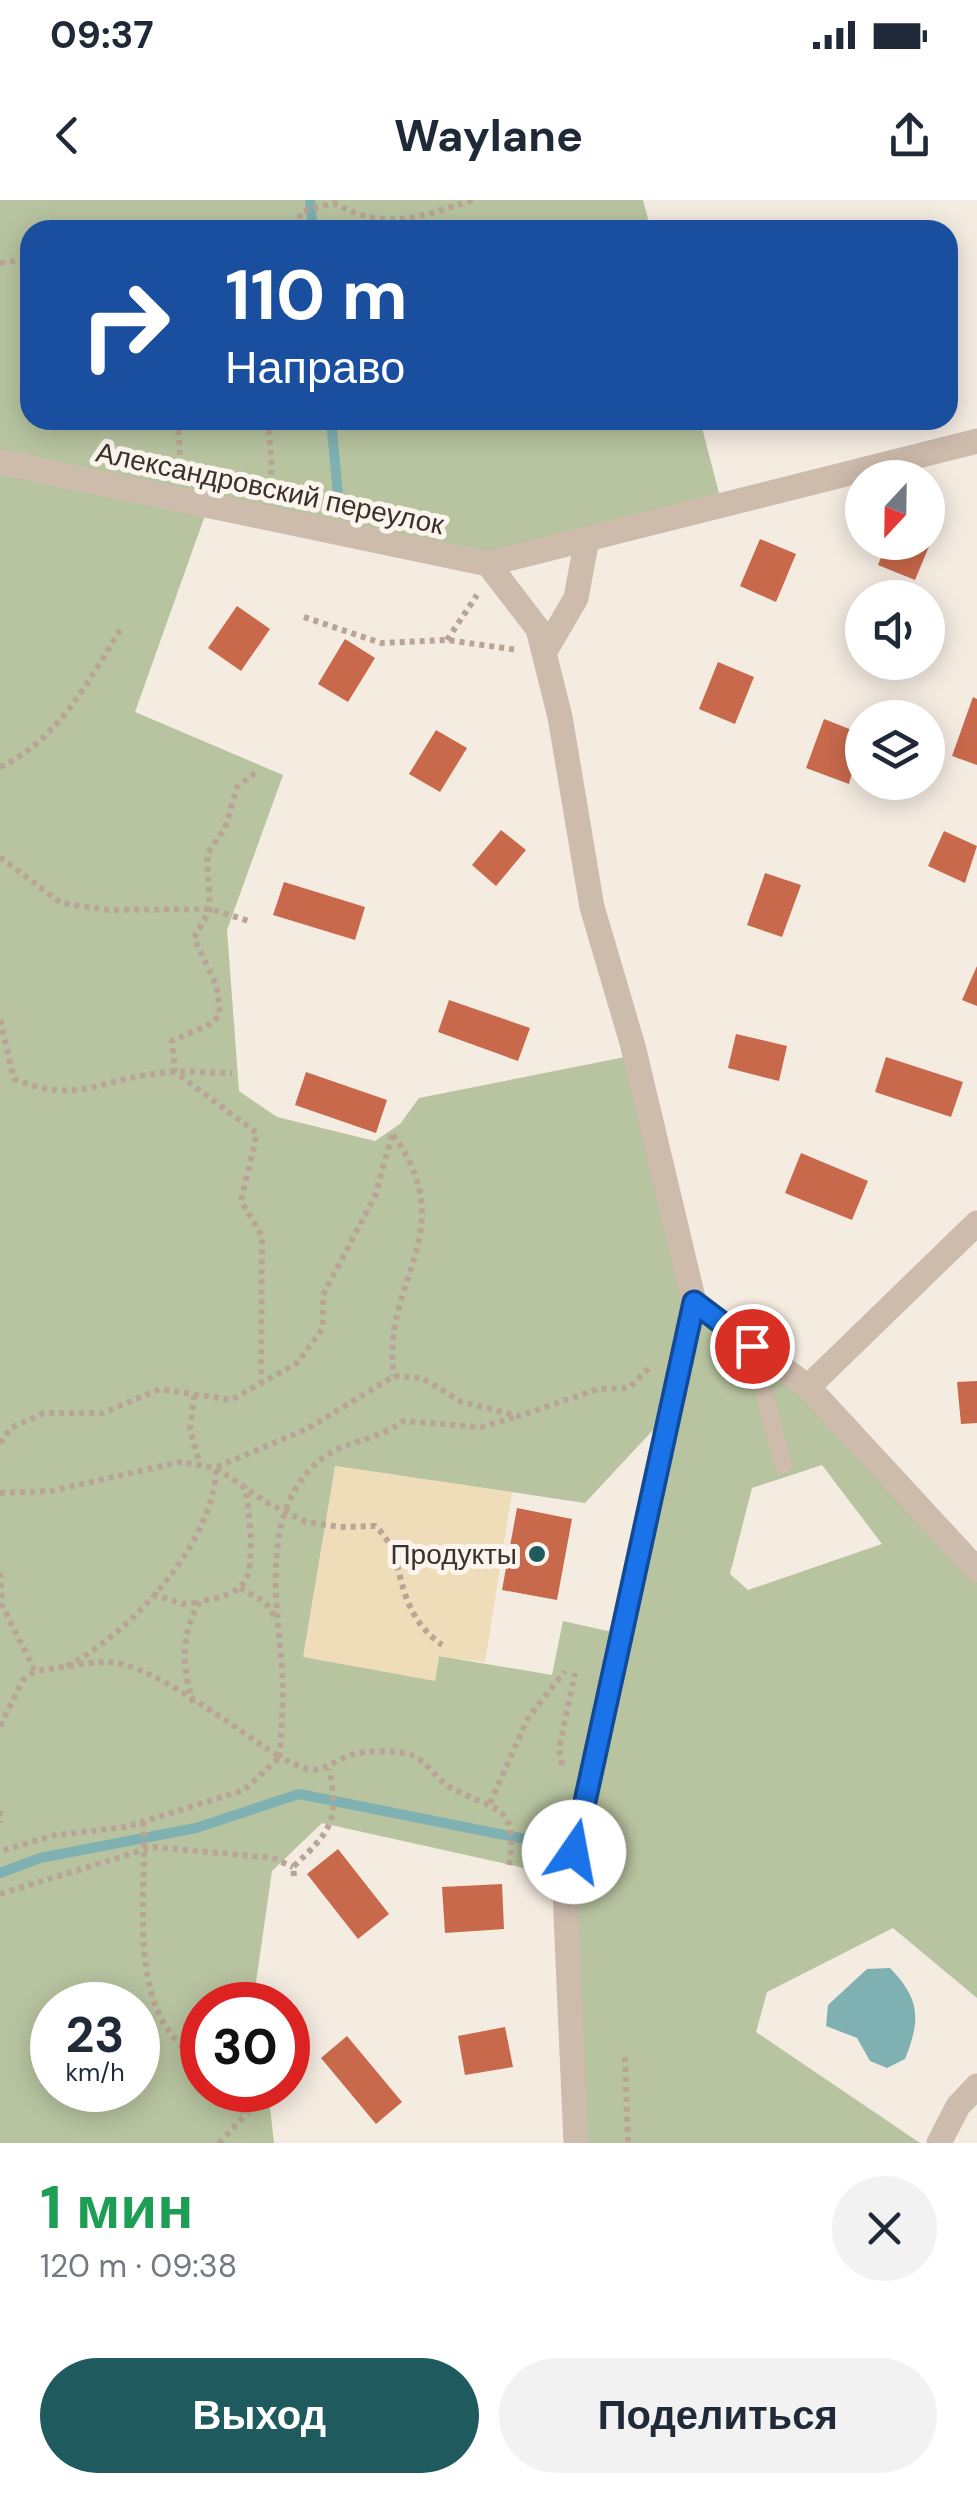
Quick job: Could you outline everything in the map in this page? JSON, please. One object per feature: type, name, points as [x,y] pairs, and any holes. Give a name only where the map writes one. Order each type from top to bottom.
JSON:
[{"type":"street","points":[[576,2143],[566,1892],[694,1302],[633,1046],[592,907],[538,628],[484,565],[977,441]]},
{"type":"street","name":"Александровский переулок","points":[[0,462],[484,565]]},
{"type":"street","points":[[544,654],[576,598],[587,539]]},
{"type":"street","points":[[808,1387],[977,1224]]},
{"type":"street","points":[[694,1302],[808,1387],[977,1570]]},
{"type":"street","points":[[939,2143],[958,2106],[977,2086]]},
{"type":"lane","points":[[752,1346],[783,1464]]},
{"type":"path","points":[[398,220],[473,200]]},
{"type":"path","points":[[299,220],[301,212],[334,202],[362,218],[383,220]]},
{"type":"path","points":[[180,430],[183,449],[180,501]]},
{"type":"path","points":[[264,516],[272,467],[269,430]]},
{"type":"path","points":[[448,640],[484,565]]},
{"type":"path","points":[[304,617],[382,643],[448,640],[544,654]]},
{"type":"path","points":[[0,767],[27,754],[52,730],[120,630]]},
{"type":"path","points":[[256,772],[237,787],[225,828],[207,854],[210,909],[194,938],[217,987],[220,1015],[210,1024],[172,1040],[175,1072],[257,1133],[242,1201],[262,1236],[261,1381]]},
{"type":"path","points":[[0,858],[61,903],[109,910],[210,909],[252,922]]},
{"type":"path","points":[[0,1020],[14,1079],[33,1086],[74,1094],[175,1072],[232,1074]]},
{"type":"path","points":[[0,1442],[11,1428],[44,1413],[103,1413],[160,1389],[231,1400],[297,1363],[323,1328],[322,1295],[376,1196],[392,1135],[411,1160],[421,1189],[424,1233],[394,1322],[394,1376]]},
{"type":"path","points":[[0,1851],[56,1835],[80,1835],[143,1822],[244,1790],[280,1756],[283,1689],[276,1551],[291,1492],[322,1458],[388,1433],[403,1421],[481,1426],[598,1389],[629,1388],[659,1357],[686,1339]]},
{"type":"path","points":[[216,1468],[306,1429],[394,1376],[422,1378],[462,1402],[520,1416]]},
{"type":"path","points":[[194,1396],[190,1429],[200,1466]]},
{"type":"path","points":[[0,1494],[51,1490],[180,1462],[216,1468],[306,1522],[340,1527],[375,1526],[391,1540],[402,1598],[427,1634],[442,1645]]},
{"type":"path","points":[[64,1668],[115,1633],[170,1578],[204,1524],[215,1495],[216,1468]]},
{"type":"path","points":[[153,1594],[182,1604],[240,1588],[248,1578],[250,1513],[245,1486]]},
{"type":"path","points":[[0,1573],[2,1606],[35,1671]]},
{"type":"path","points":[[240,1588],[266,1602],[277,1619]]},
{"type":"path","points":[[193,1702],[185,1675],[184,1648],[190,1619],[200,1602]]},
{"type":"path","points":[[0,1726],[23,1680],[35,1671],[105,1662],[142,1670],[164,1679],[193,1702],[306,1770],[330,1769],[352,1754],[406,1753],[448,1786],[500,1808],[513,1831],[509,1865]]},
{"type":"path","points":[[490,1802],[528,1718],[565,1671]]},
{"type":"path","points":[[294,1876],[294,1866],[328,1832],[334,1804],[330,1769]]},
{"type":"path","points":[[0,1811],[0,1823]]},
{"type":"path","points":[[143,1822],[141,1878],[150,1994],[180,2044]]},
{"type":"path","points":[[0,1894],[154,1847],[273,1858],[294,1866]]},
{"type":"path","points":[[625,2057],[628,2143]]},
{"type":"path","points":[[243,2112],[244,2116]]},
{"type":"path","points":[[219,2143],[247,2112]]},
{"type":"green space","points":[[0,200],[643,200],[648,220],[20,220],[20,430],[703,430],[722,505],[458,558],[208,507],[135,712],[283,775],[227,930],[239,1091],[277,1117],[375,1141],[400,1124],[419,1098],[635,1055],[692,1293],[800,1381],[977,1570],[977,1998],[893,1928],[767,1992],[756,2032],[920,2143],[576,2143],[569,1878],[322,1823],[272,1871],[256,1982],[180,1982],[180,2112],[270,2112],[274,2143],[0,2143]],"holes":[[[667,1415],[621,1634],[563,1621],[552,1675],[439,1656],[435,1680],[335,1466],[585,1503]],[[822,1465],[882,1544],[748,1590],[730,1574],[752,1488]]]},
{"type":"sand","points":[[335,1466],[512,1492],[485,1662],[439,1656],[435,1681],[303,1657]]},
{"type":"water","points":[[890,1968],[912,2000],[915,2021],[905,2059],[887,2068],[870,2061],[857,2038],[826,2026],[828,2005],[867,1969]]},
{"type":"building","points":[[760,539],[796,554],[776,602],[740,586]]},
{"type":"building","points":[[880,560],[923,560],[915,580],[878,565]]},
{"type":"building","points":[[237,606],[270,629],[241,671],[208,648]]},
{"type":"building","points":[[345,639],[375,658],[348,702],[318,684]]},
{"type":"building","points":[[718,662],[754,677],[735,724],[699,709]]},
{"type":"building","points":[[973,697],[977,699],[977,765],[952,756]]},
{"type":"building","points":[[824,719],[845,727],[845,783],[806,768]]},
{"type":"building","points":[[436,730],[467,748],[440,792],[409,774]]},
{"type":"building","points":[[501,830],[526,850],[496,886],[472,865]]},
{"type":"building","points":[[944,831],[977,846],[965,883],[928,866]]},
{"type":"building","points":[[765,873],[801,885],[782,937],[747,925]]},
{"type":"building","points":[[284,882],[365,907],[355,940],[273,915]]},
{"type":"building","points":[[977,966],[977,1006],[962,1000]]},
{"type":"building","points":[[449,1000],[530,1028],[518,1061],[438,1032]]},
{"type":"building","points":[[736,1034],[787,1046],[779,1081],[728,1068]]},
{"type":"building","points":[[886,1057],[963,1082],[951,1117],[875,1092]]},
{"type":"building","points":[[306,1072],[387,1100],[376,1133],[295,1105]]},
{"type":"building","points":[[801,1153],[868,1181],[852,1220],[785,1193]]},
{"type":"building","points":[[977,1381],[977,1423],[961,1424],[957,1382]]},
{"type":"building","name":"Продукты","points":[[517,1508],[572,1519],[557,1600],[502,1590]]},
{"type":"building","points":[[338,1849],[389,1914],[358,1939],[307,1874]]},
{"type":"building","points":[[502,1884],[504,1929],[445,1933],[442,1887]]},
{"type":"building","points":[[505,2027],[513,2067],[465,2075],[458,2036]]},
{"type":"building","points":[[347,2036],[402,2102],[376,2124],[321,2058]]},
{"type":"waterway","points":[[310,200],[312,220]]},
{"type":"waterway","points":[[332,430],[339,505]]},
{"type":"waterway","points":[[0,1873],[40,1858],[196,1828],[299,1794],[565,1847]]},
{"type":"place","name":"Продукты","points":[[537,1554]]},
{"type":"route","points":[[574,1852],[694,1302],[752,1346]]}]
